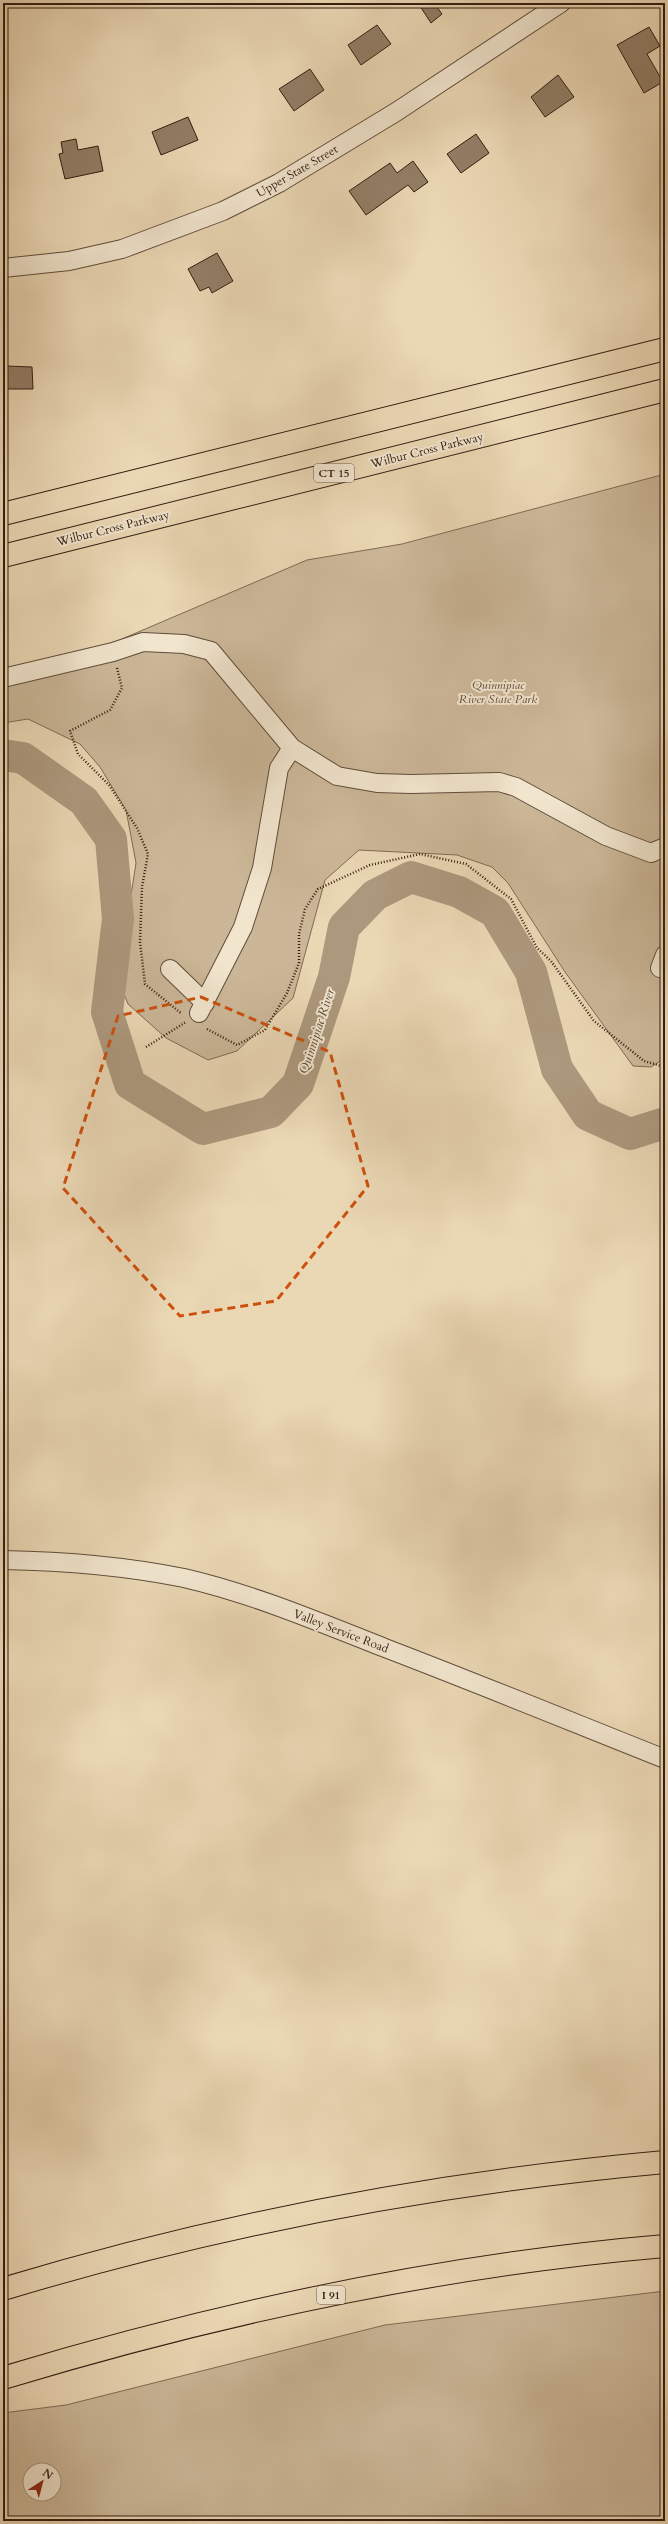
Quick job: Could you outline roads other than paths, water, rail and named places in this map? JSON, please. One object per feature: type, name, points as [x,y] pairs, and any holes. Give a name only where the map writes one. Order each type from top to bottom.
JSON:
[{"type":"highway","points":[[3,514],[665,349]]},
{"type":"highway","name":"Wilbur Cross Parkway","points":[[3,556],[665,390]]},
{"type":"highway","points":[[3,2289],[176,2243],[350,2206],[507,2180],[665,2162]]},
{"type":"highway","name":"I 91","points":[[3,2378],[178,2329],[335,2294],[531,2262],[665,2246]]},
{"type":"street","name":"Upper State Street","points":[[3,268],[69,261],[122,249],[223,211],[279,183],[396,112],[561,3]]},
{"type":"street","points":[[3,678],[113,652],[143,642],[184,644],[211,651],[292,748],[311,762],[337,776],[377,783],[411,784],[499,782],[516,787],[606,836],[651,853],[664,852]]},
{"type":"street","points":[[170,969],[198,1012],[232,951],[256,889],[262,868],[278,768],[292,748]]},
{"type":"street","name":"Valley Service Road","points":[[3,1560],[67,1563],[130,1569],[185,1579],[244,1594],[315,1620],[665,1759]]},
{"type":"waterway","name":"Quinnipiac River","points":[[3,755],[23,758],[84,801],[111,839],[118,919],[107,1012],[130,1084],[203,1129],[271,1112],[298,1084],[334,977],[344,927],[375,895],[411,877],[459,892],[495,912],[531,972],[557,1069],[588,1115],[630,1134],[665,1123]]},
{"type":"park label","name":"Quinnipiac River State Park","points":[[498,692]]}]
